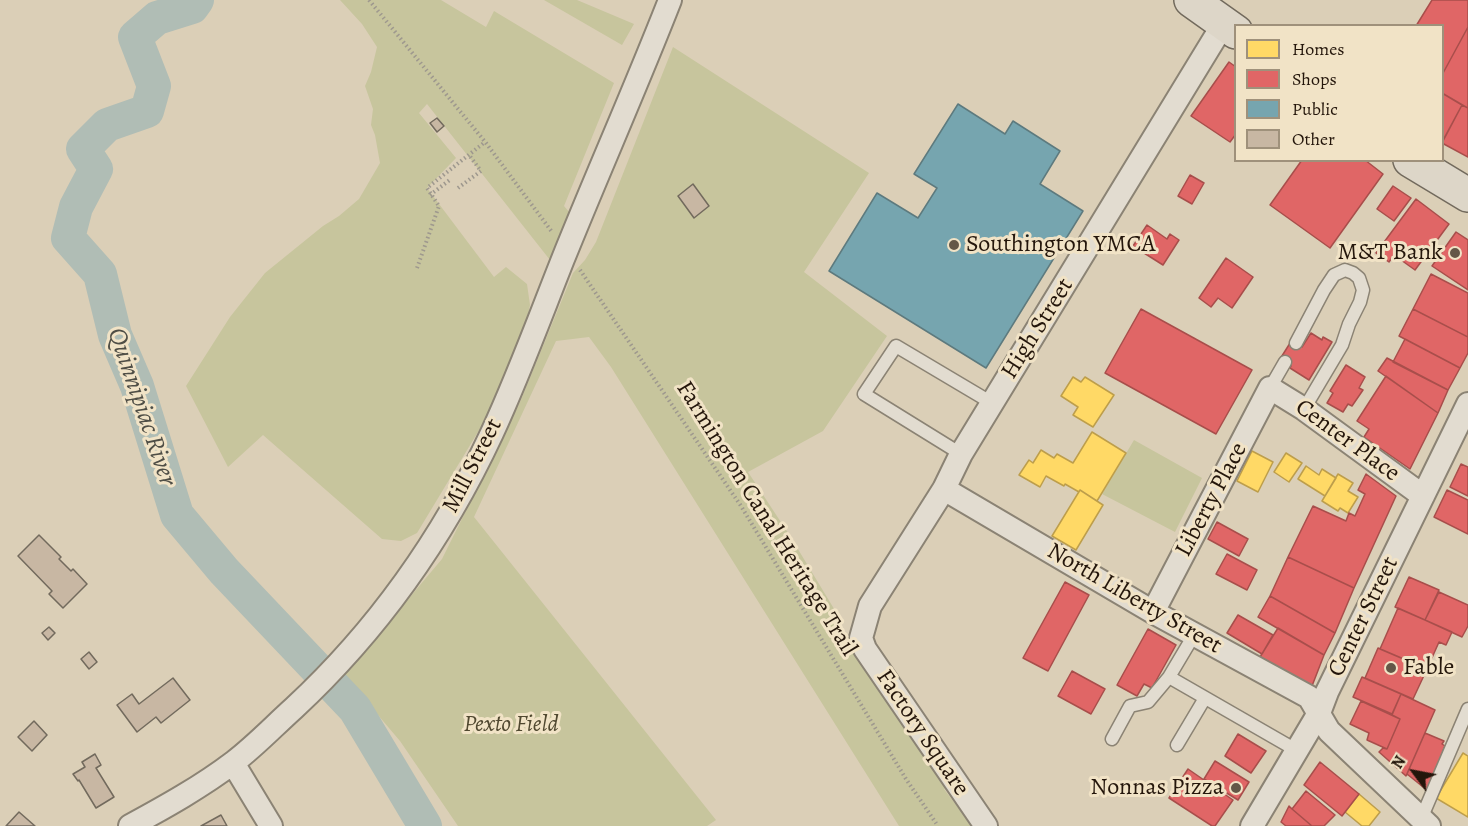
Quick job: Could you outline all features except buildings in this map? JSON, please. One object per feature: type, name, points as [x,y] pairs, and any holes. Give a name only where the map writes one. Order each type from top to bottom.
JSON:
[{"type":"highway","points":[[1194,1],[1230,28]]},
{"type":"highway","points":[[1413,162],[1468,195]]},
{"type":"street","name":"Mill Street","points":[[130,826],[174,802],[233,763],[319,686],[384,612],[410,578],[452,510],[492,432],[670,0]]},
{"type":"street","name":"High Street","points":[[861,638],[870,606],[944,489],[961,454],[1230,28]]},
{"type":"street","name":"Center Place","points":[[1270,388],[1304,408],[1423,496]]},
{"type":"street","name":"Liberty Place","points":[[1153,612],[1270,388]]},
{"type":"street","name":"Center Street","points":[[1252,826],[1319,713],[1327,692],[1468,404]]},
{"type":"street","name":"North Liberty Street","points":[[944,489],[1153,612],[1309,697],[1329,731],[1425,822]]},
{"type":"street","name":"Factory Square","points":[[861,638],[875,666],[986,826]]},
{"type":"street","points":[[233,763],[271,826]]},
{"type":"lane","points":[[1296,343],[1334,275],[1345,270],[1359,278],[1363,290],[1360,302],[1342,345],[1304,408]]},
{"type":"lane","points":[[961,454],[864,394],[896,346],[992,403]]},
{"type":"lane","points":[[1270,388],[1285,362]]},
{"type":"lane","points":[[1112,739],[1130,706],[1148,702],[1169,677],[1194,635]]},
{"type":"lane","points":[[1169,677],[1296,750]]},
{"type":"lane","points":[[1177,745],[1205,698]]},
{"type":"lane","points":[[1425,822],[1468,709]]},
{"type":"path","points":[[369,0],[484,142],[557,239]]},
{"type":"path","points":[[417,268],[439,206],[427,188],[484,142]]},
{"type":"path","points":[[458,188],[481,171],[469,155]]},
{"type":"path","points":[[430,195],[450,178]]},
{"type":"path","name":"Farmington Canal Heritage Trail","points":[[577,266],[741,506],[906,779],[938,826]]},
{"type":"green space","points":[[340,0],[441,0],[486,27],[494,11],[614,83],[564,206],[570,213],[550,260],[427,104],[419,113],[456,158],[427,188],[494,277],[506,267],[527,284],[530,305],[527,320],[484,422],[417,533],[401,541],[382,539],[263,435],[228,467],[186,386],[230,317],[265,273],[359,199],[380,163],[371,125],[373,109],[365,86],[377,47],[362,24]]},
{"type":"green space","points":[[544,0],[577,0],[634,24],[622,45]]},
{"type":"green space","name":"Pexto Field","points":[[673,47],[869,173],[804,272],[887,336],[823,431],[748,472],[842,622],[840,626],[946,788],[944,789],[972,826],[899,826],[611,367],[589,337],[556,341],[474,517],[716,820],[707,826],[458,826],[400,741],[344,675],[442,559],[520,402],[573,273],[585,260],[596,242]]},
{"type":"green space","points":[[1134,440],[1202,478],[1175,532],[1102,494]]},
{"type":"waterway","name":"Quinnipiac River","points":[[197,0],[192,7],[157,18],[135,37],[154,86],[147,111],[107,125],[83,149],[96,169],[76,207],[68,238],[100,274],[115,335],[137,386],[177,515],[224,571],[355,709],[425,826]]},
{"type":"place","name":"Southington YMCA","points":[[954,245]]},
{"type":"place","name":"M&T Bank","points":[[1455,253]]},
{"type":"place","name":"Fable","points":[[1391,668]]},
{"type":"place","name":"Nonnas Pizza","points":[[1236,788]]}]
